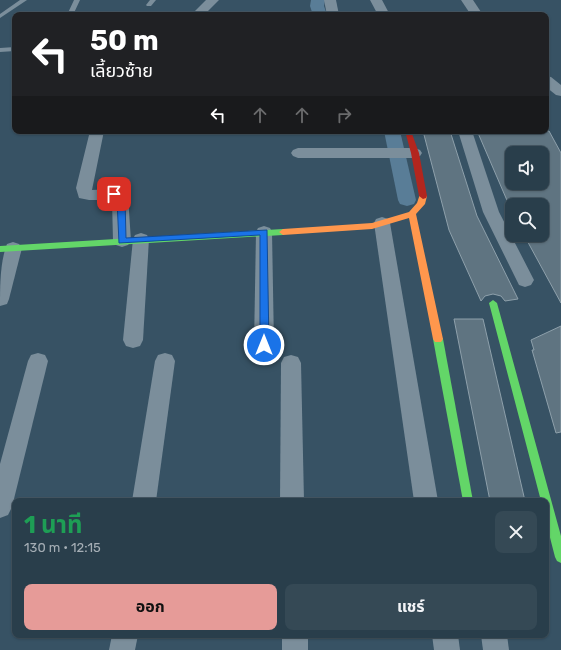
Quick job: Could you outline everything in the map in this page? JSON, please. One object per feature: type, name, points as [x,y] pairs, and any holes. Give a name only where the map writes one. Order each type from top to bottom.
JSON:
[{"type":"street","points":[[200,12],[213,0]]},
{"type":"street","points":[[330,0],[333,12]]},
{"type":"street","points":[[376,0],[382,12]]},
{"type":"street","points":[[467,0],[475,12]]},
{"type":"street","points":[[549,82],[561,92]]},
{"type":"street","points":[[96,134],[84,188],[85,194],[93,196],[114,194],[120,196],[122,241]]},
{"type":"street","points":[[0,299],[7,248],[372,226],[412,214],[421,204],[423,195],[415,153],[409,134]]},
{"type":"street","points":[[466,134],[491,212],[526,280]]},
{"type":"street","points":[[298,153],[415,153]]},
{"type":"street","points":[[412,214],[433,309],[467,498]]},
{"type":"street","points":[[382,223],[426,498]]},
{"type":"street","points":[[264,232],[264,345]]},
{"type":"street","points":[[133,340],[141,240]]},
{"type":"street","points":[[493,303],[545,498]]},
{"type":"street","points":[[4,506],[38,361]]},
{"type":"street","points":[[144,498],[165,361]]},
{"type":"street","points":[[291,363],[292,498]]},
{"type":"street","points":[[549,512],[561,557]]},
{"type":"street","points":[[122,650],[124,638]]},
{"type":"street","points":[[295,638],[295,650]]},
{"type":"street","points":[[445,638],[447,650]]},
{"type":"street","points":[[494,638],[496,650]]},
{"type":"lane","points":[[0,16],[24,0]]},
{"type":"lane","points":[[71,12],[77,0]]},
{"type":"lane","points":[[0,50],[12,49]]},
{"type":"building","points":[[549,131],[561,153],[561,303],[528,242],[549,242],[549,198],[506,198],[478,134],[549,134]]},
{"type":"building","points":[[424,134],[451,134],[477,216],[518,299],[505,301],[501,296],[493,294],[485,296],[481,301],[449,230]]},
{"type":"building","points":[[454,319],[483,319],[524,498],[489,498]]},
{"type":"building","points":[[561,326],[561,432],[556,433],[532,350],[534,350],[531,340]]},
{"type":"waterway","points":[[318,0],[317,6],[319,12]]},
{"type":"waterway","points":[[393,134],[407,200]]},
{"type":"traffic: fast","points":[[0,249],[283,232]]},
{"type":"traffic: fast","points":[[493,303],[545,498]]},
{"type":"traffic: fast","points":[[438,339],[467,498]]},
{"type":"traffic: fast","points":[[549,512],[561,557]]},
{"type":"traffic: slow","points":[[283,232],[372,226],[412,214],[421,204],[423,196]]},
{"type":"traffic: slow","points":[[412,214],[438,339]]},
{"type":"traffic: jam","points":[[409,134],[415,153],[423,196]]},
{"type":"route","points":[[114,194],[120,196],[121,200],[122,241],[264,232],[264,345]]}]
